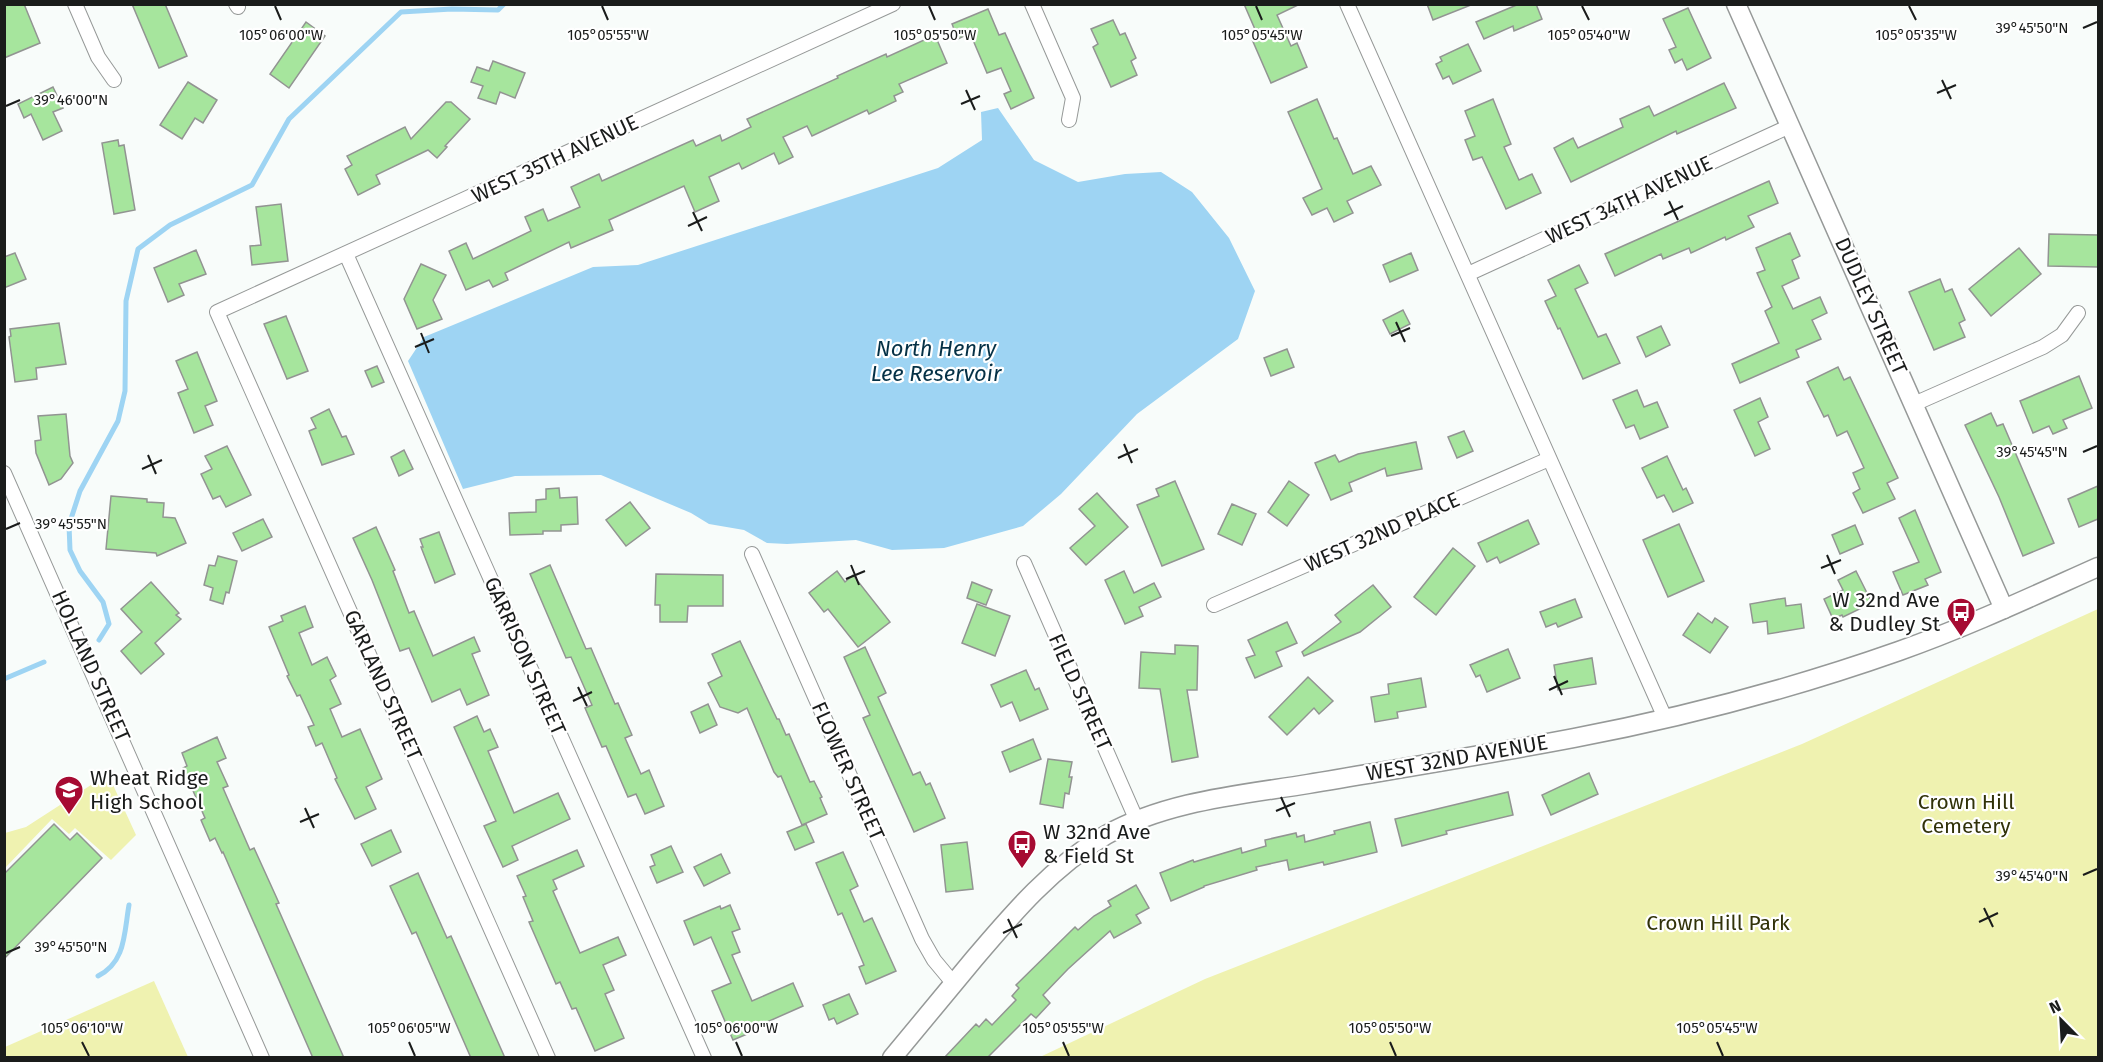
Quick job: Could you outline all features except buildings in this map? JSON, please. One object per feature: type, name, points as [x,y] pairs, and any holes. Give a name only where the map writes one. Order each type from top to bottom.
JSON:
[{"type":"street","points":[[75,4],[98,57],[114,80]]},
{"type":"street","name":"WEST 35TH AVENUE","points":[[217,312],[893,4]]},
{"type":"street","points":[[1032,4],[1073,98],[1069,120]]},
{"type":"street","points":[[1347,4],[1665,718]]},
{"type":"street","name":"DUDLEY STREET","points":[[1736,4],[2004,609]]},
{"type":"street","name":"WEST 34TH AVENUE","points":[[1468,274],[1790,126]]},
{"type":"street","name":"GARRISON STREET","points":[[346,254],[704,1058]]},
{"type":"street","name":"GARLAND STREET","points":[[217,312],[548,1058]]},
{"type":"street","points":[[1914,404],[2043,347],[2062,335],[2078,313]]},
{"type":"street","name":"WEST 32ND PLACE","points":[[1214,605],[1550,459]]},
{"type":"street","name":"HOLLAND STREET","points":[[4,473],[262,1058]]},
{"type":"street","name":"FLOWER STREET","points":[[752,554],[922,939],[934,960],[954,984]]},
{"type":"street","name":"FIELD STREET","points":[[1024,563],[1137,821]]},
{"type":"street","name":"WEST 32ND AVENUE","points":[[892,1058],[1008,919],[1051,876],[1094,843],[1137,821],[1160,812],[1220,798],[1519,748],[1665,718],[1758,694],[1863,663],[1934,638],[2098,567]]},
{"type":"green space","points":[[2098,609],[2098,1057],[1040,1057],[1205,979],[1802,744]]},
{"type":"green space","points":[[108,774],[136,835],[111,860],[75,828],[69,834],[52,819],[5,868],[5,833],[26,827]]},
{"type":"green space","points":[[154,981],[188,1057],[5,1057],[5,1047]]},
{"type":"water","name":"North Henry Lee Reservoir","points":[[998,108],[1034,160],[1078,182],[1125,174],[1161,172],[1192,192],[1229,238],[1255,291],[1238,339],[1137,414],[1061,494],[1023,526],[944,548],[892,550],[856,540],[767,543],[744,530],[709,524],[691,513],[601,475],[515,476],[463,489],[408,361],[424,337],[593,267],[638,265],[938,168],[982,140],[981,112]]},
{"type":"waterway","points":[[99,640],[109,624],[103,602],[80,571],[70,550],[69,525],[80,491],[118,421],[125,391],[126,301],[138,249],[170,225],[252,185],[289,119],[401,12],[452,9],[498,10],[504,4]]},
{"type":"waterway","points":[[4,679],[44,662]]},
{"type":"waterway","points":[[98,976],[107,970],[119,955],[129,905]]},
{"type":"place","name":"W 32nd Ave & Dudley St","points":[[1961,638]]},
{"type":"place","name":"Wheat Ridge High School","points":[[69,816]]},
{"type":"place","name":"W 32nd Ave & Field St","points":[[1022,870]]},
{"type":"park label","name":"Crown Hill Cemetery","points":[[1966,814]]},
{"type":"park label","name":"Crown Hill Park","points":[[1718,923]]}]
